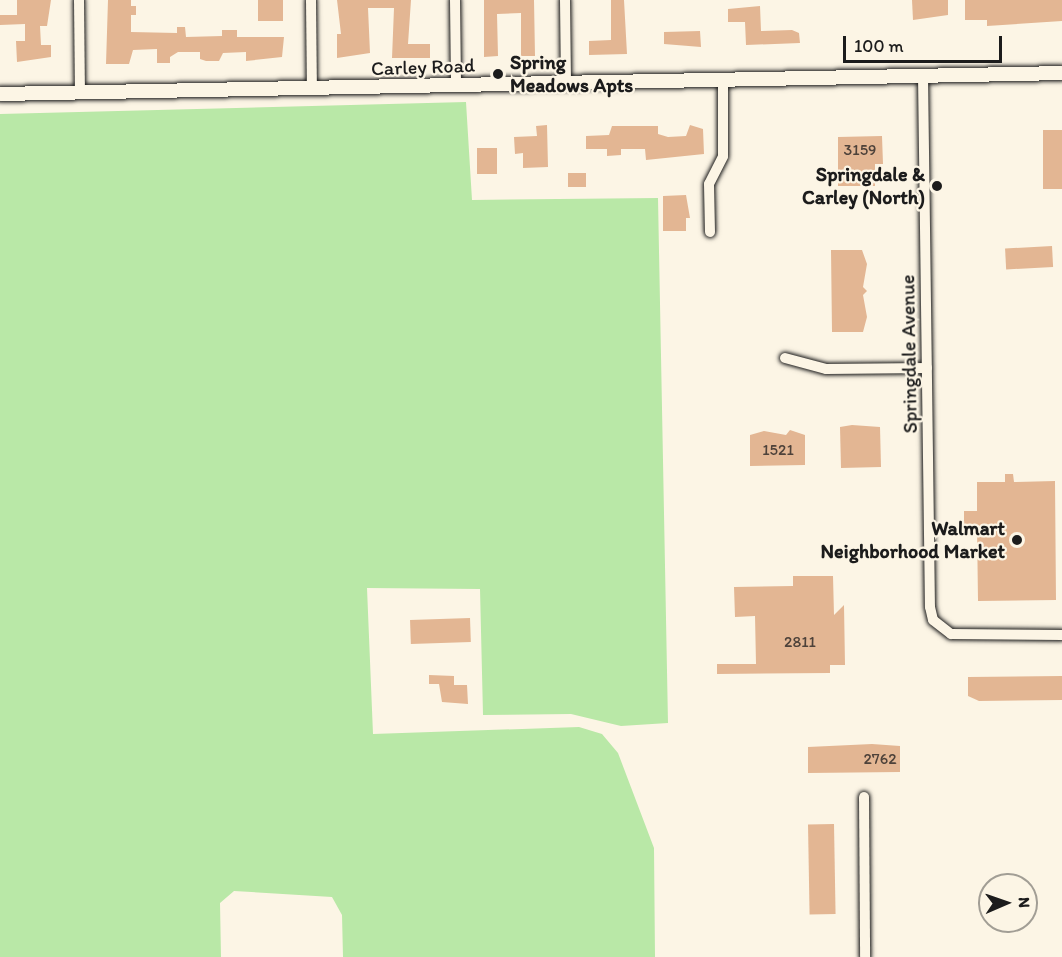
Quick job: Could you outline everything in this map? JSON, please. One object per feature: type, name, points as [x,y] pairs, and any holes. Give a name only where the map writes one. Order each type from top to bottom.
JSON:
[{"type":"street","points":[[79,0],[80,94]]},
{"type":"street","points":[[311,0],[312,90]]},
{"type":"street","points":[[455,0],[456,86]]},
{"type":"street","points":[[565,0],[567,83]]},
{"type":"street","name":"Carley Road","points":[[0,94],[312,90],[1062,73]]},
{"type":"street","name":"Springdale Avenue","points":[[924,75],[930,608],[942,628],[964,637],[1062,635]]},
{"type":"street","points":[[710,232],[709,184],[723,156],[723,80]]},
{"type":"street","points":[[785,358],[826,369],[927,368]]},
{"type":"street","points":[[864,797],[865,957]]},
{"type":"green space","points":[[466,102],[472,200],[658,198],[668,723],[621,726],[571,714],[483,715],[480,589],[367,588],[373,734],[579,727],[602,734],[618,753],[654,848],[655,957],[343,957],[342,915],[332,897],[234,891],[220,903],[221,957],[0,957],[0,114]]},
{"type":"building","points":[[17,0],[51,0],[47,26],[40,26],[41,45],[51,45],[51,57],[17,62],[16,41],[25,41],[25,24],[0,25],[0,15],[17,15]]},
{"type":"building","points":[[108,0],[131,0],[131,6],[136,6],[136,15],[131,15],[131,32],[177,33],[177,27],[185,27],[186,37],[222,36],[222,30],[237,30],[237,37],[284,37],[282,57],[246,61],[246,52],[223,53],[219,61],[206,61],[200,59],[200,52],[178,52],[170,57],[170,63],[157,63],[157,49],[133,50],[129,64],[106,64]]},
{"type":"building","points":[[258,0],[283,0],[283,21],[258,21]]},
{"type":"building","points":[[337,0],[411,0],[408,44],[430,44],[430,58],[392,58],[394,8],[368,8],[370,53],[337,58],[337,34],[341,34]]},
{"type":"building","points":[[484,0],[534,0],[535,56],[521,56],[521,13],[497,14],[498,56],[484,57]]},
{"type":"building","points":[[611,0],[624,0],[627,54],[589,55],[589,41],[611,40]]},
{"type":"building","points":[[912,0],[948,0],[948,15],[913,20]]},
{"type":"building","points":[[965,0],[1062,0],[1062,21],[987,26],[987,20],[965,20]]},
{"type":"building","points":[[760,6],[761,31],[792,30],[799,33],[800,43],[746,45],[745,22],[728,22],[728,9]]},
{"type":"building","points":[[700,31],[701,47],[664,44],[664,32]]},
{"type":"building","points":[[547,125],[548,167],[523,168],[523,153],[515,154],[514,137],[537,136],[536,126]]},
{"type":"building","points":[[690,125],[703,129],[704,154],[646,160],[645,149],[621,149],[621,155],[607,156],[607,149],[586,149],[586,136],[609,135],[612,126],[658,126],[658,134],[668,137],[686,136]]},
{"type":"building","points":[[1043,130],[1062,130],[1062,189],[1043,189]]},
{"type":"building","points":[[882,136],[883,164],[875,164],[875,186],[838,186],[838,137]]},
{"type":"building","points":[[477,148],[497,148],[497,174],[477,174]]},
{"type":"building","points":[[568,173],[586,173],[586,187],[568,187]]},
{"type":"building","points":[[686,195],[690,218],[686,218],[686,231],[663,231],[663,196]]},
{"type":"building","points":[[1052,246],[1053,267],[1006,269],[1005,248]]},
{"type":"building","points":[[831,250],[862,250],[867,264],[863,287],[867,291],[863,295],[867,317],[863,332],[832,332]]},
{"type":"building","points":[[852,425],[880,427],[881,467],[841,468],[840,427]]},
{"type":"building","points":[[790,430],[805,435],[805,465],[750,466],[750,435],[764,431],[786,435]]},
{"type":"building","name":"Walmart Neighborhood Market","points":[[1005,474],[1013,474],[1014,482],[1055,481],[1056,600],[978,601],[977,526],[964,526],[964,511],[977,511],[977,482],[1005,482]]},
{"type":"building","points":[[793,576],[833,576],[834,615],[844,605],[845,665],[830,665],[830,673],[717,674],[717,664],[756,664],[755,616],[735,617],[734,587],[793,586]]},
{"type":"building","points":[[470,618],[471,642],[411,644],[410,620]]},
{"type":"building","points":[[429,675],[454,676],[454,685],[467,685],[468,704],[442,702],[439,684],[429,684]]},
{"type":"building","points":[[1062,676],[1062,700],[979,701],[968,696],[968,677]]},
{"type":"building","points":[[872,744],[900,746],[900,772],[808,773],[808,747]]},
{"type":"building","points":[[808,824],[834,824],[836,914],[810,914]]},
{"type":"place","name":"Spring Meadows Apts","points":[[498,74]]},
{"type":"place","name":"Springdale & Carley (North)","points":[[937,186]]},
{"type":"place","name":"Walmart Neighborhood Market","points":[[1017,540]]}]
